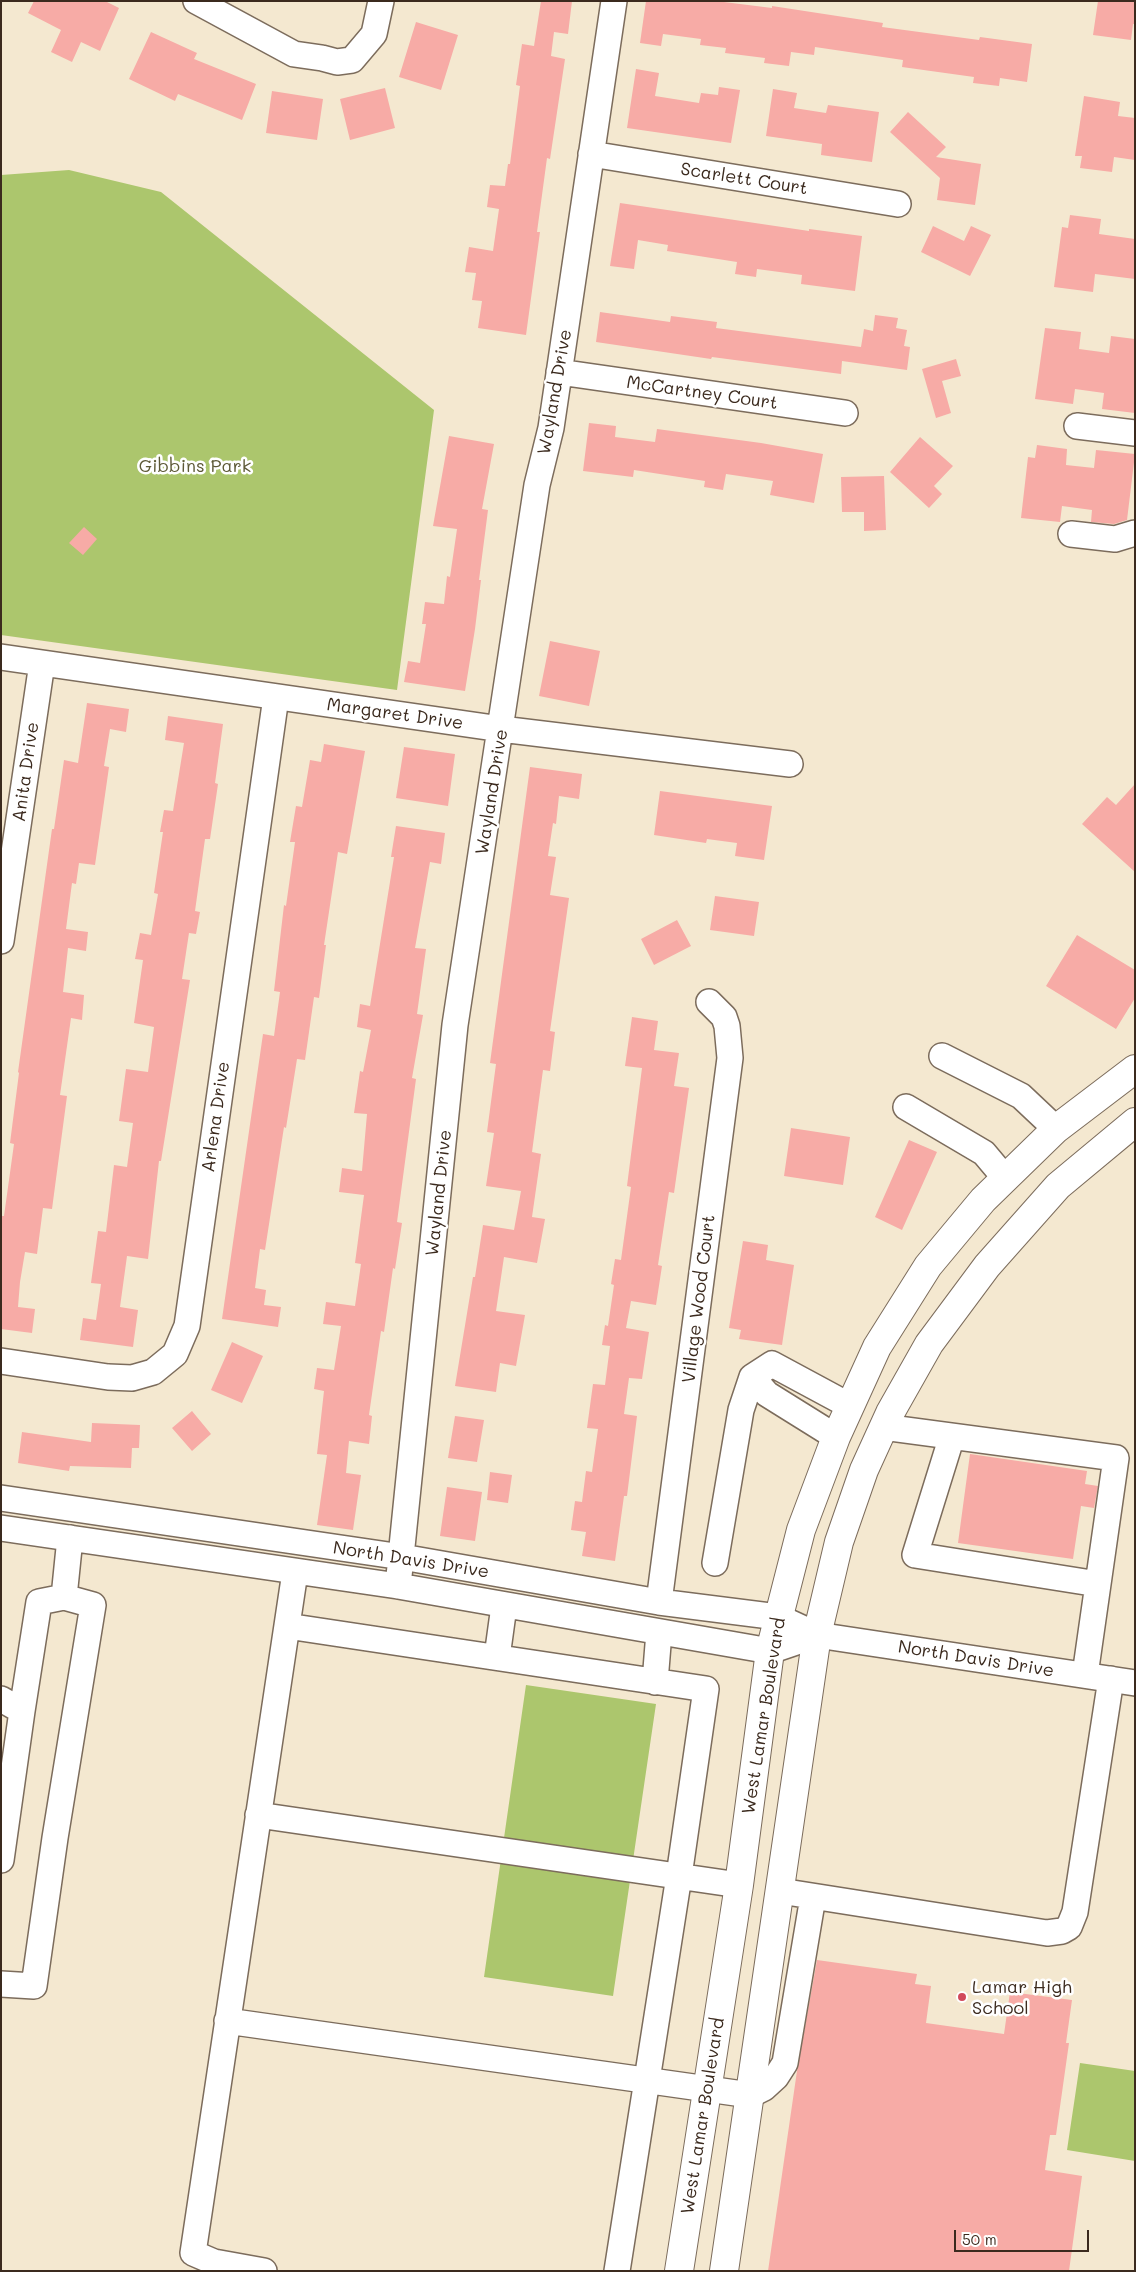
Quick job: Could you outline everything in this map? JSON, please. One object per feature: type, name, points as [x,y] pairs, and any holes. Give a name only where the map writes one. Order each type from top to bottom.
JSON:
[{"type":"main road","name":"West Lamar Boulevard","points":[[679,2271],[739,1885],[770,1651],[801,1530],[836,1437],[877,1347],[928,1266],[983,1200],[1056,1129],[1135,1069]]},
{"type":"main road","points":[[724,2271],[817,1635],[839,1542],[864,1470],[883,1427],[929,1344],[987,1266],[1058,1186],[1135,1122]]},
{"type":"street","points":[[196,1],[294,54],[337,62],[352,60],[374,34],[381,1]]},
{"type":"street","name":"Wayland Drive","points":[[398,1586],[455,1025],[502,729],[537,486],[551,428],[614,1]]},
{"type":"street","name":"Scarlett Court","points":[[591,154],[898,204]]},
{"type":"street","name":"McCartney Court","points":[[559,372],[845,413]]},
{"type":"street","points":[[1077,426],[1135,433]]},
{"type":"street","points":[[1072,534],[1115,539],[1135,533]]},
{"type":"street","name":"Margaret Drive","points":[[1,657],[502,729],[790,764]]},
{"type":"street","name":"Anita Drive","points":[[1,941],[42,662]]},
{"type":"street","name":"Arlena Drive","points":[[1,1361],[108,1377],[132,1378],[154,1372],[175,1354],[186,1326],[276,697]]},
{"type":"street","name":"Village Wood Court","points":[[659,1602],[730,1058],[728,1026],[724,1017],[709,1002]]},
{"type":"street","points":[[942,1056],[1022,1096],[1056,1129]]},
{"type":"street","points":[[906,1107],[984,1152],[1006,1178]]},
{"type":"street","points":[[715,1563],[742,1410],[752,1377],[772,1364],[850,1406]]},
{"type":"street","points":[[752,1377],[767,1394],[836,1437]]},
{"type":"street","points":[[883,1427],[1116,1458],[1084,1675]]},
{"type":"street","points":[[952,1436],[915,1555],[1098,1584]]},
{"type":"street","name":"North Davis Drive","points":[[1,1498],[402,1557],[659,1602],[778,1617],[817,1635],[1135,1683]]},
{"type":"street","name":"North Davis Drive","points":[[1,1528],[398,1586],[770,1651],[817,1635]]},
{"type":"street","points":[[64,1597],[70,1538]]},
{"type":"street","points":[[264,2271],[214,2262],[193,2253],[295,1572]]},
{"type":"street","points":[[1,1860],[39,1602],[64,1597],[93,1605],[55,1838],[34,1986],[1,1984]]},
{"type":"street","points":[[497,1657],[504,1606]]},
{"type":"street","points":[[287,1626],[655,1682],[706,1688],[679,1876],[617,2271]]},
{"type":"street","points":[[655,1682],[660,1632]]},
{"type":"street","points":[[780,1891],[1047,1933],[1062,1931],[1068,1927],[1075,1912],[1110,1679]]},
{"type":"street","points":[[1,1699],[22,1711]]},
{"type":"street","points":[[258,1815],[739,1885]]},
{"type":"street","points":[[227,2021],[750,2095],[764,2088],[776,2077],[785,2063],[813,1896]]},
{"type":"green space","name":"Gibbins Park","points":[[69,170],[161,192],[434,410],[397,690],[1,635],[1,175]]},
{"type":"green space","points":[[526,1685],[656,1704],[613,1996],[484,1977]]},
{"type":"green space","points":[[1080,2063],[1135,2071],[1135,2161],[1067,2150]]},
{"type":"building","points":[[34,1],[105,1],[119,8],[100,51],[81,42],[72,62],[51,52],[61,30],[28,13]]},
{"type":"building","points":[[541,1],[572,1],[568,34],[554,32],[551,56],[565,59],[550,159],[547,158],[537,232],[540,232],[526,335],[478,328],[482,301],[472,300],[476,273],[465,272],[469,247],[493,251],[499,209],[487,207],[490,185],[505,186],[508,164],[510,164],[520,86],[516,85],[522,44],[534,46]]},
{"type":"building","points":[[646,1],[716,1],[772,8],[772,6],[883,23],[882,27],[979,40],[980,37],[1032,44],[1027,82],[1000,78],[999,86],[973,83],[974,77],[902,67],[903,60],[815,47],[814,55],[791,52],[789,66],[764,63],[765,58],[725,53],[726,48],[700,45],[701,39],[663,34],[661,46],[640,43]]},
{"type":"building","points":[[1098,1],[1135,1],[1135,24],[1133,24],[1131,40],[1093,35]]},
{"type":"building","points":[[416,22],[458,35],[441,90],[399,77]]},
{"type":"building","points":[[151,32],[197,53],[194,59],[256,84],[242,120],[178,94],[175,101],[129,79]]},
{"type":"building","points":[[636,69],[659,73],[655,96],[699,103],[701,93],[718,95],[719,87],[740,90],[731,143],[627,128]]},
{"type":"building","points":[[385,88],[395,128],[350,140],[340,99]]},
{"type":"building","points":[[773,89],[797,93],[794,108],[826,113],[828,105],[879,112],[872,162],[821,155],[822,144],[766,136]]},
{"type":"building","points":[[272,91],[323,99],[317,140],[266,133]]},
{"type":"building","points":[[1084,96],[1120,102],[1118,116],[1135,118],[1135,160],[1114,157],[1112,172],[1080,168],[1082,156],[1075,156]]},
{"type":"building","points":[[908,112],[946,147],[936,157],[981,164],[975,205],[937,200],[940,178],[890,132]]},
{"type":"building","points":[[620,203],[809,231],[809,229],[862,236],[855,291],[801,284],[802,275],[757,269],[756,277],[735,274],[737,262],[667,251],[668,245],[638,240],[634,269],[610,266]]},
{"type":"building","points":[[1070,215],[1101,219],[1099,234],[1135,239],[1135,279],[1095,274],[1093,292],[1054,287],[1062,227],[1068,228]]},
{"type":"building","points":[[933,226],[964,241],[971,226],[991,235],[970,276],[921,252]]},
{"type":"building","points":[[600,312],[670,322],[671,316],[717,322],[716,328],[861,347],[864,329],[873,331],[875,315],[898,318],[896,328],[907,330],[904,346],[910,347],[907,370],[842,361],[841,374],[712,357],[711,359],[596,342]]},
{"type":"building","points":[[1045,328],[1081,332],[1079,349],[1109,353],[1111,336],[1135,339],[1135,413],[1102,409],[1104,393],[1075,389],[1073,404],[1035,399]]},
{"type":"building","points":[[956,359],[961,376],[942,381],[951,413],[936,418],[922,369]]},
{"type":"building","points":[[589,423],[616,426],[615,437],[655,442],[657,429],[761,443],[823,454],[814,503],[770,495],[773,481],[726,474],[723,490],[704,487],[705,481],[634,470],[633,477],[583,471]]},
{"type":"building","points":[[449,436],[494,444],[482,509],[488,510],[475,629],[465,691],[404,682],[408,661],[420,663],[426,624],[422,624],[425,602],[444,604],[447,576],[450,577],[457,529],[433,526]]},
{"type":"building","points":[[920,437],[953,466],[934,486],[942,494],[929,508],[890,472]]},
{"type":"building","points":[[1037,445],[1067,449],[1066,465],[1094,468],[1096,450],[1135,454],[1127,520],[1114,524],[1091,522],[1092,510],[1062,506],[1060,522],[1021,518],[1028,457],[1035,458]]},
{"type":"building","points":[[884,476],[886,530],[864,531],[864,512],[842,512],[841,477]]},
{"type":"building","points":[[84,527],[97,539],[83,555],[69,543]]},
{"type":"building","points":[[550,641],[600,651],[589,706],[539,696]]},
{"type":"building","points":[[87,703],[129,709],[126,732],[110,729],[104,766],[109,767],[95,865],[79,863],[76,884],[72,883],[66,929],[88,932],[86,951],[68,948],[63,992],[84,995],[82,1020],[71,1018],[60,1095],[67,1096],[52,1209],[43,1208],[37,1254],[25,1252],[20,1282],[18,1307],[35,1309],[32,1333],[1,1329],[1,1216],[4,1216],[14,1144],[10,1143],[18,1072],[52,829],[54,829],[64,760],[78,763]]},
{"type":"building","points":[[168,716],[223,724],[215,783],[218,784],[210,839],[205,839],[195,911],[200,912],[196,934],[189,933],[182,979],[190,980],[161,1161],[159,1161],[148,1259],[127,1256],[120,1307],[138,1310],[133,1347],[80,1340],[83,1318],[96,1320],[101,1284],[91,1283],[98,1231],[106,1232],[114,1165],[127,1167],[133,1123],[119,1121],[126,1069],[148,1072],[154,1027],[134,1023],[143,960],[135,959],[140,933],[151,935],[158,894],[154,893],[163,832],[160,832],[164,810],[173,811],[184,743],[165,740]]},
{"type":"building","points":[[324,744],[365,751],[347,854],[338,852],[324,945],[326,945],[319,998],[314,997],[305,1060],[297,1059],[286,1128],[284,1127],[265,1250],[260,1249],[255,1288],[266,1290],[264,1305],[281,1307],[278,1327],[222,1319],[263,1034],[274,1036],[280,992],[274,991],[284,905],[286,906],[295,842],[290,842],[296,806],[302,807],[310,760],[321,762]]},
{"type":"building","points":[[404,747],[455,754],[448,806],[396,798]]},
{"type":"building","points":[[530,767],[582,774],[579,799],[559,796],[556,824],[553,823],[548,856],[556,857],[550,895],[569,898],[550,1031],[555,1032],[550,1071],[543,1070],[532,1152],[541,1154],[532,1217],[545,1219],[537,1263],[504,1257],[496,1311],[525,1315],[516,1366],[500,1363],[496,1392],[455,1386],[483,1225],[514,1230],[521,1191],[486,1186],[494,1133],[487,1132],[496,1064],[490,1063]]},
{"type":"building","points":[[1135,784],[1135,872],[1082,824],[1107,797],[1116,805]]},
{"type":"building","points":[[660,791],[772,806],[764,860],[735,856],[737,843],[707,839],[706,843],[654,835]]},
{"type":"building","points":[[396,826],[445,833],[441,864],[430,862],[415,948],[426,949],[417,1014],[423,1015],[412,1078],[416,1079],[397,1222],[402,1223],[395,1269],[393,1268],[384,1332],[381,1331],[369,1415],[372,1416],[369,1444],[349,1441],[346,1473],[361,1475],[353,1530],[317,1525],[327,1455],[317,1454],[324,1391],[314,1389],[317,1368],[334,1370],[341,1326],[323,1324],[326,1302],[355,1306],[361,1264],[355,1263],[364,1195],[339,1192],[342,1168],[362,1171],[367,1114],[354,1113],[360,1071],[363,1072],[371,1030],[357,1027],[360,1004],[370,1006],[394,857],[391,857]]},
{"type":"building","points":[[715,896],[759,902],[754,936],[710,930]]},
{"type":"building","points":[[677,920],[691,946],[654,965],[641,939]]},
{"type":"building","points":[[1077,935],[1135,970],[1135,998],[1116,1029],[1046,986]]},
{"type":"building","points":[[632,1017],[658,1021],[654,1050],[679,1053],[674,1086],[689,1088],[674,1193],[669,1192],[658,1265],[662,1266],[656,1305],[631,1301],[626,1328],[649,1332],[642,1379],[629,1378],[624,1414],[637,1416],[627,1496],[624,1496],[615,1561],[582,1556],[586,1532],[571,1530],[575,1501],[582,1502],[586,1471],[592,1472],[598,1429],[587,1428],[593,1384],[605,1385],[610,1346],[602,1345],[605,1325],[608,1326],[614,1285],[611,1284],[615,1259],[621,1260],[631,1187],[627,1186],[642,1068],[625,1066]]},
{"type":"building","points":[[791,1128],[850,1137],[843,1185],[784,1176]]},
{"type":"building","points":[[909,1140],[937,1152],[902,1230],[875,1217]]},
{"type":"building","points":[[743,1241],[768,1245],[766,1260],[794,1265],[782,1345],[739,1339],[741,1330],[729,1328]]},
{"type":"building","points":[[232,1342],[263,1356],[242,1403],[211,1390]]},
{"type":"building","points":[[192,1411],[211,1434],[192,1451],[172,1428]]},
{"type":"building","points":[[455,1416],[484,1420],[477,1462],[448,1458]]},
{"type":"building","points":[[92,1423],[140,1425],[139,1448],[132,1448],[131,1468],[70,1466],[69,1471],[18,1463],[22,1432],[91,1442]]},
{"type":"building","points":[[970,1454],[1087,1471],[1085,1484],[1098,1486],[1094,1508],[1081,1506],[1073,1559],[958,1543]]},
{"type":"building","points":[[490,1472],[512,1475],[508,1503],[487,1500]]},
{"type":"building","points":[[447,1487],[482,1492],[475,1541],[440,1536]]},
{"type":"building","points":[[817,1960],[917,1974],[915,1984],[931,1986],[926,2023],[1004,2034],[1010,1992],[1072,2000],[1066,2043],[1069,2043],[1056,2135],[1050,2135],[1045,2170],[1082,2176],[1069,2271],[768,2271],[797,2071]]},
{"type":"place","name":"Lamar High School","points":[[962,1997]]}]
